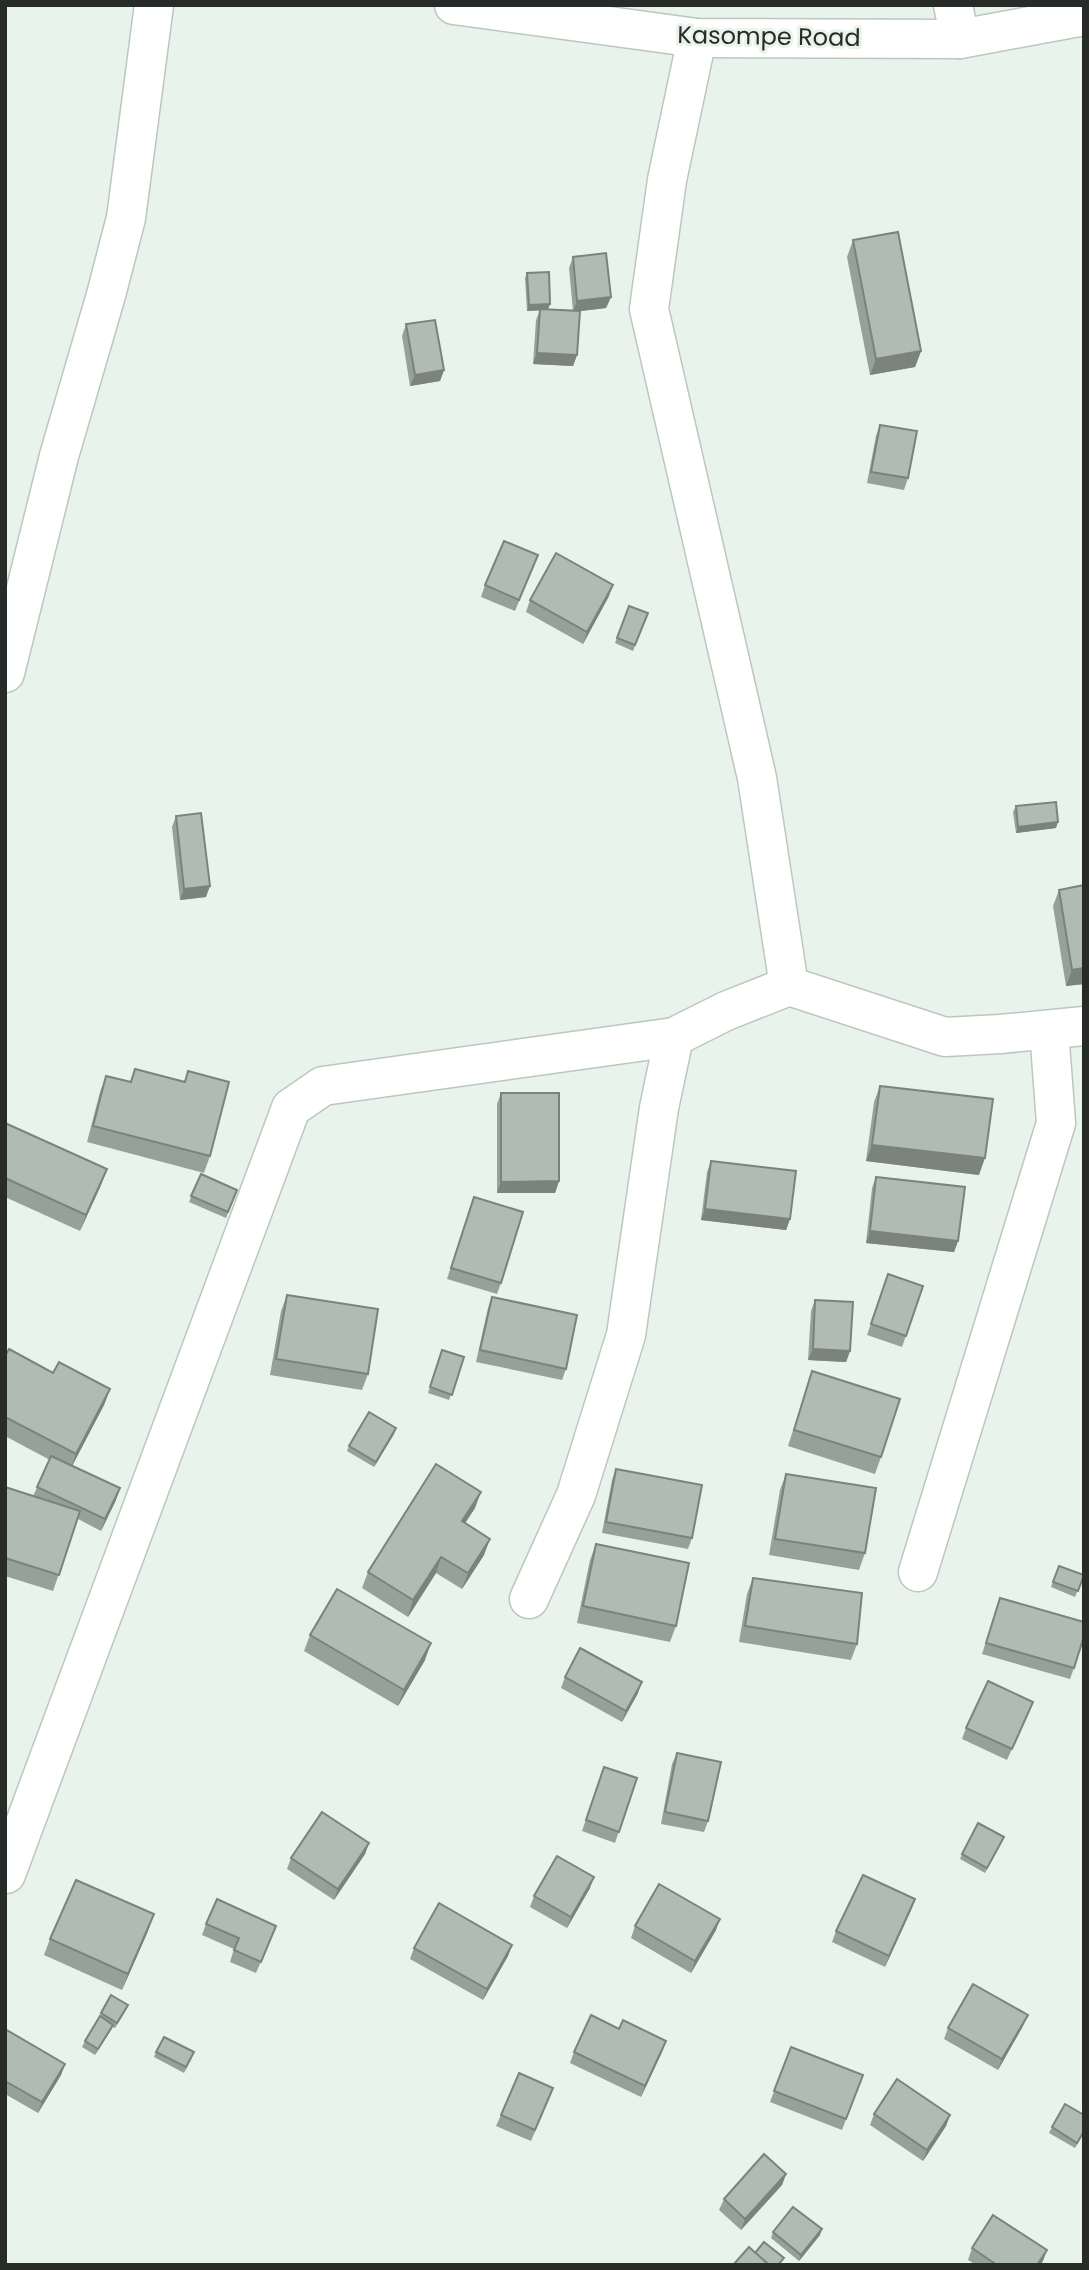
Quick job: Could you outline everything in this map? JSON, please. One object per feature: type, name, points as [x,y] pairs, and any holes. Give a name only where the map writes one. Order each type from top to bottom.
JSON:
[{"type":"street","points":[[5,673],[59,456],[126,218],[154,5]]},
{"type":"street","name":"Kasompe Road","points":[[454,5],[697,38],[1084,16]]},
{"type":"street","points":[[697,38],[667,180],[649,309],[757,778],[789,986]]},
{"type":"street","points":[[5,1874],[291,1108],[323,1086],[674,1037],[726,1011],[789,986],[945,1037],[1066,1028],[1056,1124],[918,1572]]},
{"type":"street","points":[[529,1599],[576,1495],[626,1335],[659,1108],[674,1037]]},
{"type":"building","points":[[898,232],[921,351],[876,359],[853,240]]},
{"type":"building","points":[[606,253],[611,297],[577,301],[573,257]]},
{"type":"building","points":[[549,272],[550,304],[529,305],[527,273]]},
{"type":"building","points":[[540,309],[580,311],[577,355],[537,353]]},
{"type":"building","points":[[435,320],[444,370],[415,375],[406,324]]},
{"type":"building","points":[[880,425],[917,431],[908,478],[871,472]]},
{"type":"building","points":[[504,541],[538,555],[519,600],[485,585]]},
{"type":"building","points":[[556,553],[613,585],[587,632],[530,600]]},
{"type":"building","points":[[629,606],[648,613],[635,645],[617,638]]},
{"type":"building","points":[[1056,802],[1058,822],[1018,827],[1016,806]]},
{"type":"building","points":[[201,813],[210,886],[184,889],[176,816]]},
{"type":"building","points":[[1084,885],[1084,968],[1072,970],[1059,890]]},
{"type":"building","points":[[135,1069],[185,1082],[188,1071],[229,1082],[210,1156],[93,1126],[106,1076],[131,1082]]},
{"type":"building","points":[[880,1086],[993,1099],[985,1158],[872,1145]]},
{"type":"building","points":[[501,1093],[559,1093],[559,1181],[501,1182]]},
{"type":"building","points":[[5,1123],[107,1169],[86,1215],[5,1178]]},
{"type":"building","points":[[711,1161],[796,1171],[790,1219],[705,1209]]},
{"type":"building","points":[[201,1174],[237,1190],[228,1212],[191,1196]]},
{"type":"building","points":[[876,1177],[965,1187],[958,1241],[870,1231]]},
{"type":"building","points":[[474,1197],[523,1212],[501,1283],[451,1268]]},
{"type":"building","points":[[888,1274],[923,1286],[906,1336],[871,1324]]},
{"type":"building","points":[[287,1295],[378,1309],[368,1374],[276,1359]]},
{"type":"building","points":[[492,1297],[577,1315],[566,1369],[480,1350]]},
{"type":"building","points":[[815,1300],[853,1302],[850,1351],[813,1349]]},
{"type":"building","points":[[9,1349],[53,1373],[59,1362],[110,1389],[76,1454],[5,1417],[5,1356]]},
{"type":"building","points":[[442,1350],[464,1357],[452,1395],[430,1387]]},
{"type":"building","points":[[812,1371],[900,1399],[881,1457],[794,1430]]},
{"type":"building","points":[[369,1412],[396,1428],[376,1462],[349,1446]]},
{"type":"building","points":[[51,1456],[120,1488],[105,1519],[37,1487]]},
{"type":"building","points":[[436,1464],[481,1492],[462,1521],[490,1539],[468,1573],[441,1557],[413,1600],[368,1572]]},
{"type":"building","points":[[616,1469],[702,1485],[692,1538],[606,1522]]},
{"type":"building","points":[[786,1474],[876,1488],[865,1553],[775,1539]]},
{"type":"building","points":[[5,1487],[80,1511],[59,1575],[5,1558]]},
{"type":"building","points":[[596,1544],[689,1563],[676,1626],[583,1606]]},
{"type":"building","points":[[1059,1566],[1084,1575],[1078,1591],[1053,1582]]},
{"type":"building","points":[[753,1578],[862,1593],[857,1644],[745,1626]]},
{"type":"building","points":[[337,1589],[431,1643],[404,1690],[310,1635]]},
{"type":"building","points":[[1000,1598],[1084,1622],[1084,1636],[1074,1668],[986,1643]]},
{"type":"building","points":[[580,1648],[642,1682],[626,1711],[565,1677]]},
{"type":"building","points":[[988,1681],[1033,1702],[1012,1749],[966,1728]]},
{"type":"building","points":[[677,1753],[721,1762],[708,1821],[665,1812]]},
{"type":"building","points":[[604,1767],[637,1778],[619,1832],[586,1820]]},
{"type":"building","points":[[322,1812],[369,1843],[338,1889],[291,1858]]},
{"type":"building","points":[[978,1823],[1004,1837],[987,1868],[962,1854]]},
{"type":"building","points":[[557,1856],[594,1877],[571,1917],[534,1896]]},
{"type":"building","points":[[863,1875],[915,1899],[889,1956],[836,1931]]},
{"type":"building","points":[[76,1880],[154,1914],[128,1974],[50,1939]]},
{"type":"building","points":[[659,1884],[720,1919],[695,1961],[635,1926]]},
{"type":"building","points":[[217,1899],[276,1926],[261,1962],[234,1950],[239,1938],[206,1924]]},
{"type":"building","points":[[439,1903],[512,1945],[487,1989],[414,1948]]},
{"type":"building","points":[[973,1984],[1028,2015],[1002,2059],[948,2028]]},
{"type":"building","points":[[111,1995],[128,2005],[117,2023],[101,2013]]},
{"type":"building","points":[[591,2015],[619,2029],[623,2020],[666,2041],[645,2086],[574,2052]]},
{"type":"building","points":[[100,2016],[113,2025],[98,2049],[85,2041]]},
{"type":"building","points":[[5,2029],[65,2064],[42,2102],[5,2081]]},
{"type":"building","points":[[164,2037],[194,2052],[186,2067],[156,2052]]},
{"type":"building","points":[[791,2047],[863,2075],[846,2119],[774,2091]]},
{"type":"building","points":[[519,2073],[553,2088],[535,2130],[501,2115]]},
{"type":"building","points":[[897,2079],[950,2115],[927,2150],[874,2114]]},
{"type":"building","points":[[1065,2104],[1084,2115],[1084,2131],[1077,2143],[1052,2127]]},
{"type":"building","points":[[764,2154],[786,2174],[745,2219],[724,2199]]},
{"type":"building","points":[[793,2207],[822,2229],[801,2255],[773,2232]]},
{"type":"building","points":[[993,2215],[1047,2250],[1037,2265],[997,2265],[972,2248]]},
{"type":"building","points":[[764,2242],[784,2258],[778,2265],[769,2265],[755,2253]]},
{"type":"building","points":[[749,2247],[769,2265],[733,2265]]}]
